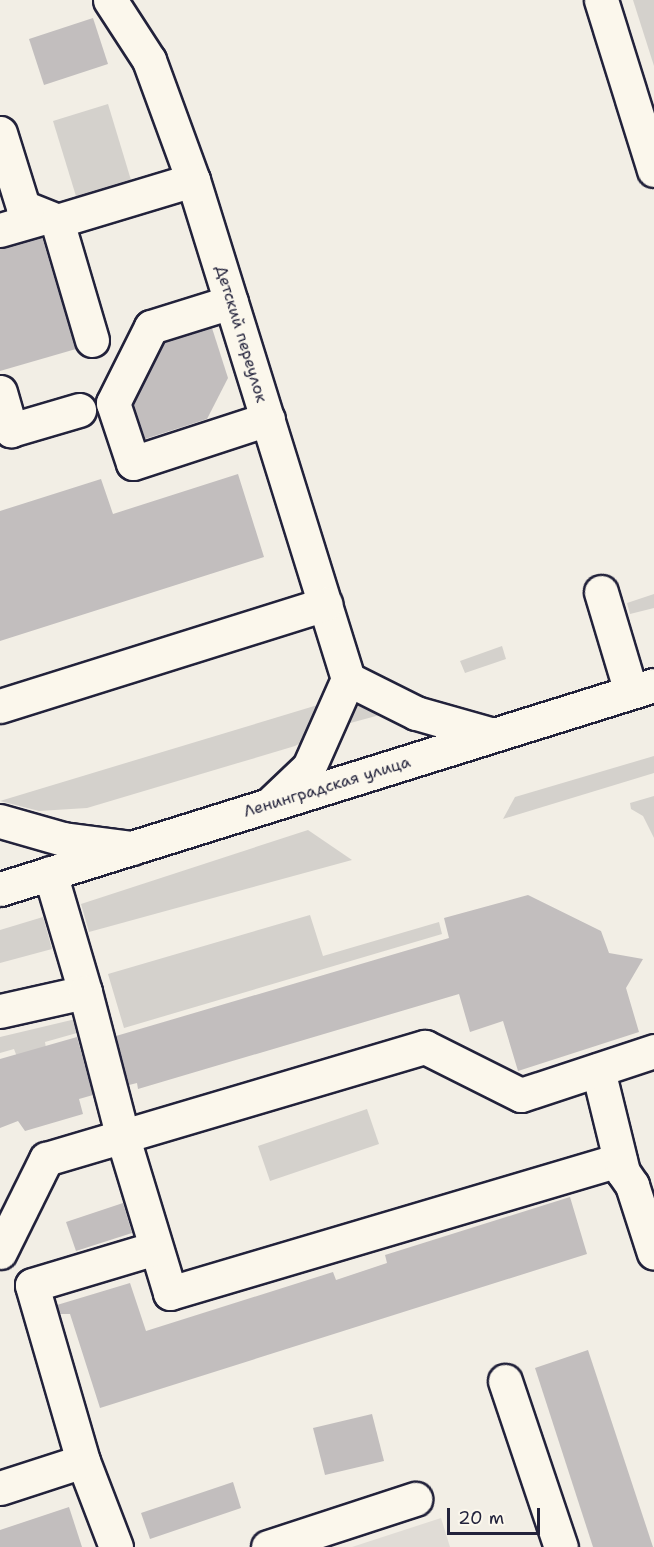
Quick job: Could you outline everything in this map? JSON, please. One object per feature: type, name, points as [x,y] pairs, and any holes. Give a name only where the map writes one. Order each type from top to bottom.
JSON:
[{"type":"street","name":"Детский переулок","points":[[110,0],[149,60],[193,180],[348,679]]},
{"type":"street","points":[[601,0],[654,170]]},
{"type":"street","points":[[0,133],[23,207],[51,219],[93,339]]},
{"type":"street","points":[[0,230],[51,219],[193,180]]},
{"type":"street","points":[[231,302],[151,327],[113,403],[133,463],[268,419]]},
{"type":"street","points":[[0,392],[12,430],[79,410]]},
{"type":"street","points":[[601,592],[643,688]]},
{"type":"street","points":[[0,706],[325,604]]},
{"type":"street","points":[[270,804],[309,766],[348,679],[416,713],[493,735]]},
{"type":"street","name":"Ленинградская улица","points":[[0,889],[643,688]]},
{"type":"street","points":[[0,821],[63,839],[132,848]]},
{"type":"street","points":[[50,873],[85,992],[123,1138],[170,1293],[620,1160]]},
{"type":"street","points":[[0,1011],[85,992]]},
{"type":"street","points":[[0,1252],[46,1159],[425,1047],[521,1095],[654,1051]]},
{"type":"street","points":[[598,1070],[620,1160],[654,1253]]},
{"type":"street","points":[[116,1547],[83,1461],[32,1285],[155,1248]]},
{"type":"street","points":[[505,1381],[561,1547]]},
{"type":"street","points":[[0,1488],[83,1461]]},
{"type":"street","points":[[268,1547],[415,1499]]},
{"type":"shaded area","points":[[633,0],[654,0],[654,66]]},
{"type":"shaded area","points":[[108,104],[134,190],[79,206],[53,121]]},
{"type":"shaded area","points":[[654,594],[654,608],[630,614],[627,603]]},
{"type":"shaded area","points":[[502,646],[506,659],[465,673],[460,661]]},
{"type":"shaded area","points":[[354,695],[387,713],[343,725]]},
{"type":"shaded area","points":[[321,704],[304,741],[295,746],[87,808],[39,811],[0,801]]},
{"type":"shaded area","points":[[654,756],[654,773],[503,819],[515,797]]},
{"type":"shaded area","points":[[654,796],[654,838],[643,816],[631,809],[630,803]]},
{"type":"shaded area","points":[[308,830],[352,860],[89,932],[81,904]]},
{"type":"shaded area","points":[[310,915],[323,956],[439,922],[442,934],[124,1028],[108,974]]},
{"type":"shaded area","points":[[43,917],[52,949],[0,963],[0,930]]},
{"type":"shaded area","points":[[80,1018],[84,1031],[45,1042],[46,1048],[17,1057],[14,1049],[0,1053],[0,1037]]},
{"type":"shaded area","points":[[367,1109],[379,1144],[270,1181],[258,1146]]},
{"type":"shaded area","points":[[441,1518],[450,1547],[352,1547]]},
{"type":"building","points":[[93,18],[108,64],[44,85],[29,39]]},
{"type":"building","points":[[42,237],[76,349],[0,371],[0,248]]},
{"type":"building","points":[[212,328],[228,378],[207,419],[145,439],[133,404],[164,343]]},
{"type":"building","points":[[238,474],[264,557],[0,641],[0,511],[101,479],[113,514]]},
{"type":"building","points":[[528,895],[601,931],[609,953],[643,959],[626,988],[639,1032],[518,1071],[503,1021],[470,1032],[459,994],[138,1089],[137,1083],[129,1085],[116,1036],[449,938],[444,918]]},
{"type":"building","points":[[77,1037],[93,1095],[79,1099],[83,1114],[25,1131],[18,1121],[0,1128],[0,1059]]},
{"type":"building","points":[[570,1197],[587,1254],[100,1408],[70,1314],[60,1314],[57,1305],[130,1283],[146,1331],[333,1272],[336,1280],[387,1263],[385,1255]]},
{"type":"building","points":[[123,1203],[132,1233],[76,1251],[66,1222]]},
{"type":"building","points":[[588,1350],[653,1547],[593,1547],[535,1368]]},
{"type":"building","points":[[372,1414],[384,1461],[325,1475],[313,1428]]},
{"type":"building","points":[[233,1482],[241,1508],[150,1539],[141,1513]]},
{"type":"building","points":[[69,1507],[82,1547],[0,1547],[0,1530]]}]
